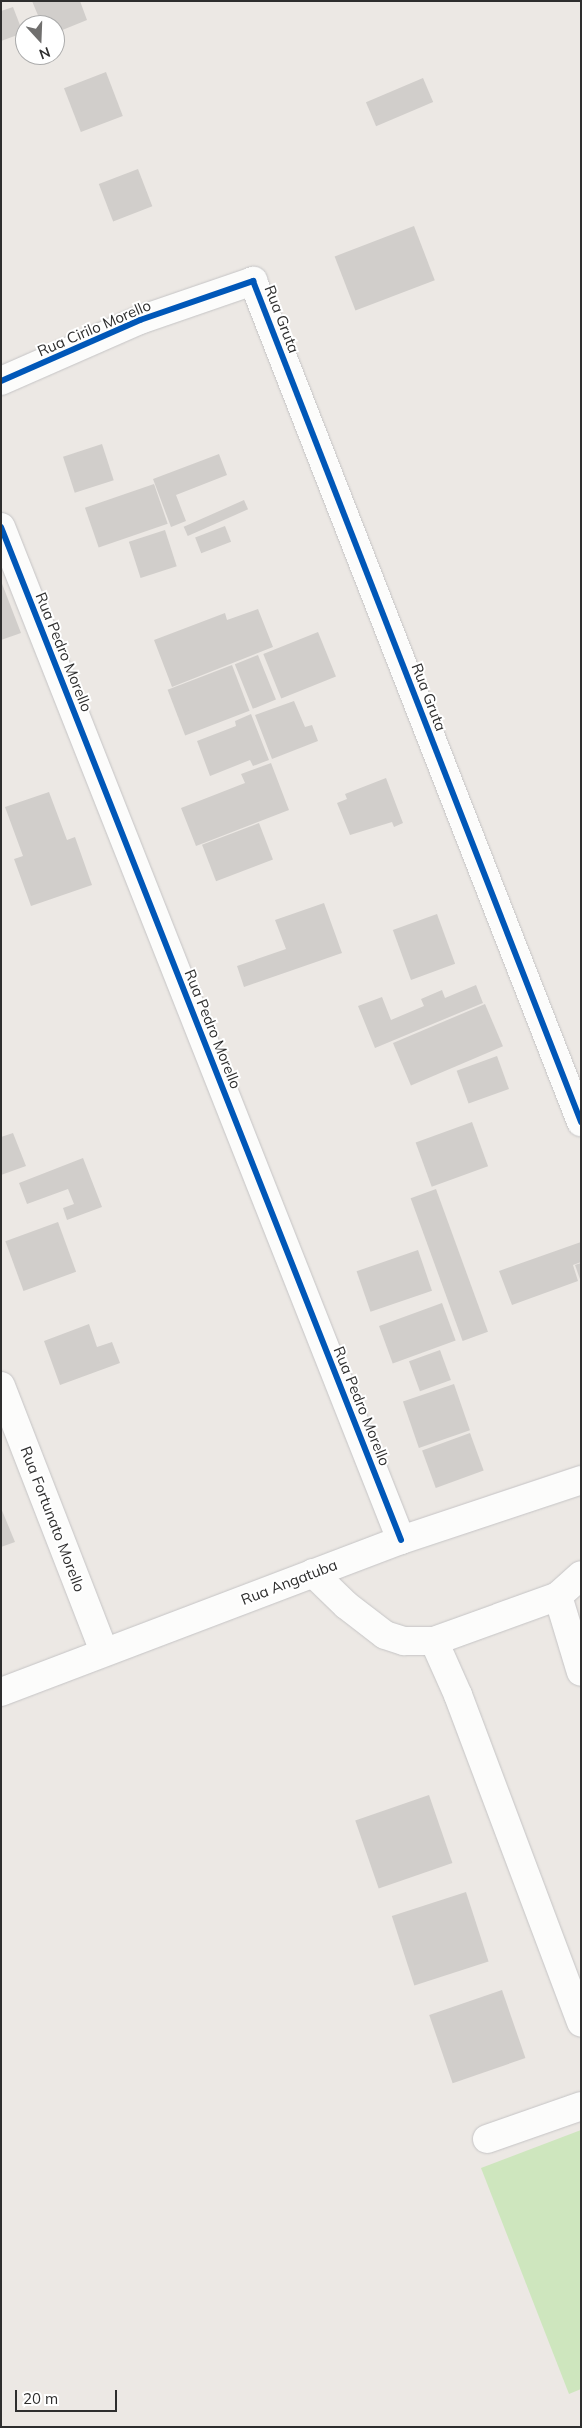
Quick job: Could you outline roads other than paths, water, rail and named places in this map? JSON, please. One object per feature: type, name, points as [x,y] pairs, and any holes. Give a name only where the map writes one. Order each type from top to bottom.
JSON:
[{"type":"street","name":"Rua Cirilo Morello","points":[[1,381],[140,320],[253,280]]},
{"type":"street","name":"Rua Gruta","points":[[253,280],[581,1122]]},
{"type":"street","name":"Rua Pedro Morello","points":[[1,528],[401,1540]]},
{"type":"street","name":"Rua Fortunato Morello","points":[[1,1386],[104,1652]]},
{"type":"street","name":"Rua Angatuba","points":[[1,1692],[401,1540],[581,1480]]},
{"type":"street","points":[[313,1573],[346,1605],[384,1635],[404,1641],[434,1642],[558,1596],[581,1574]]},
{"type":"street","points":[[558,1596],[581,1672]]},
{"type":"street","points":[[434,1642],[458,1695],[581,2023]]},
{"type":"street","points":[[487,2139],[581,2106]]}]
